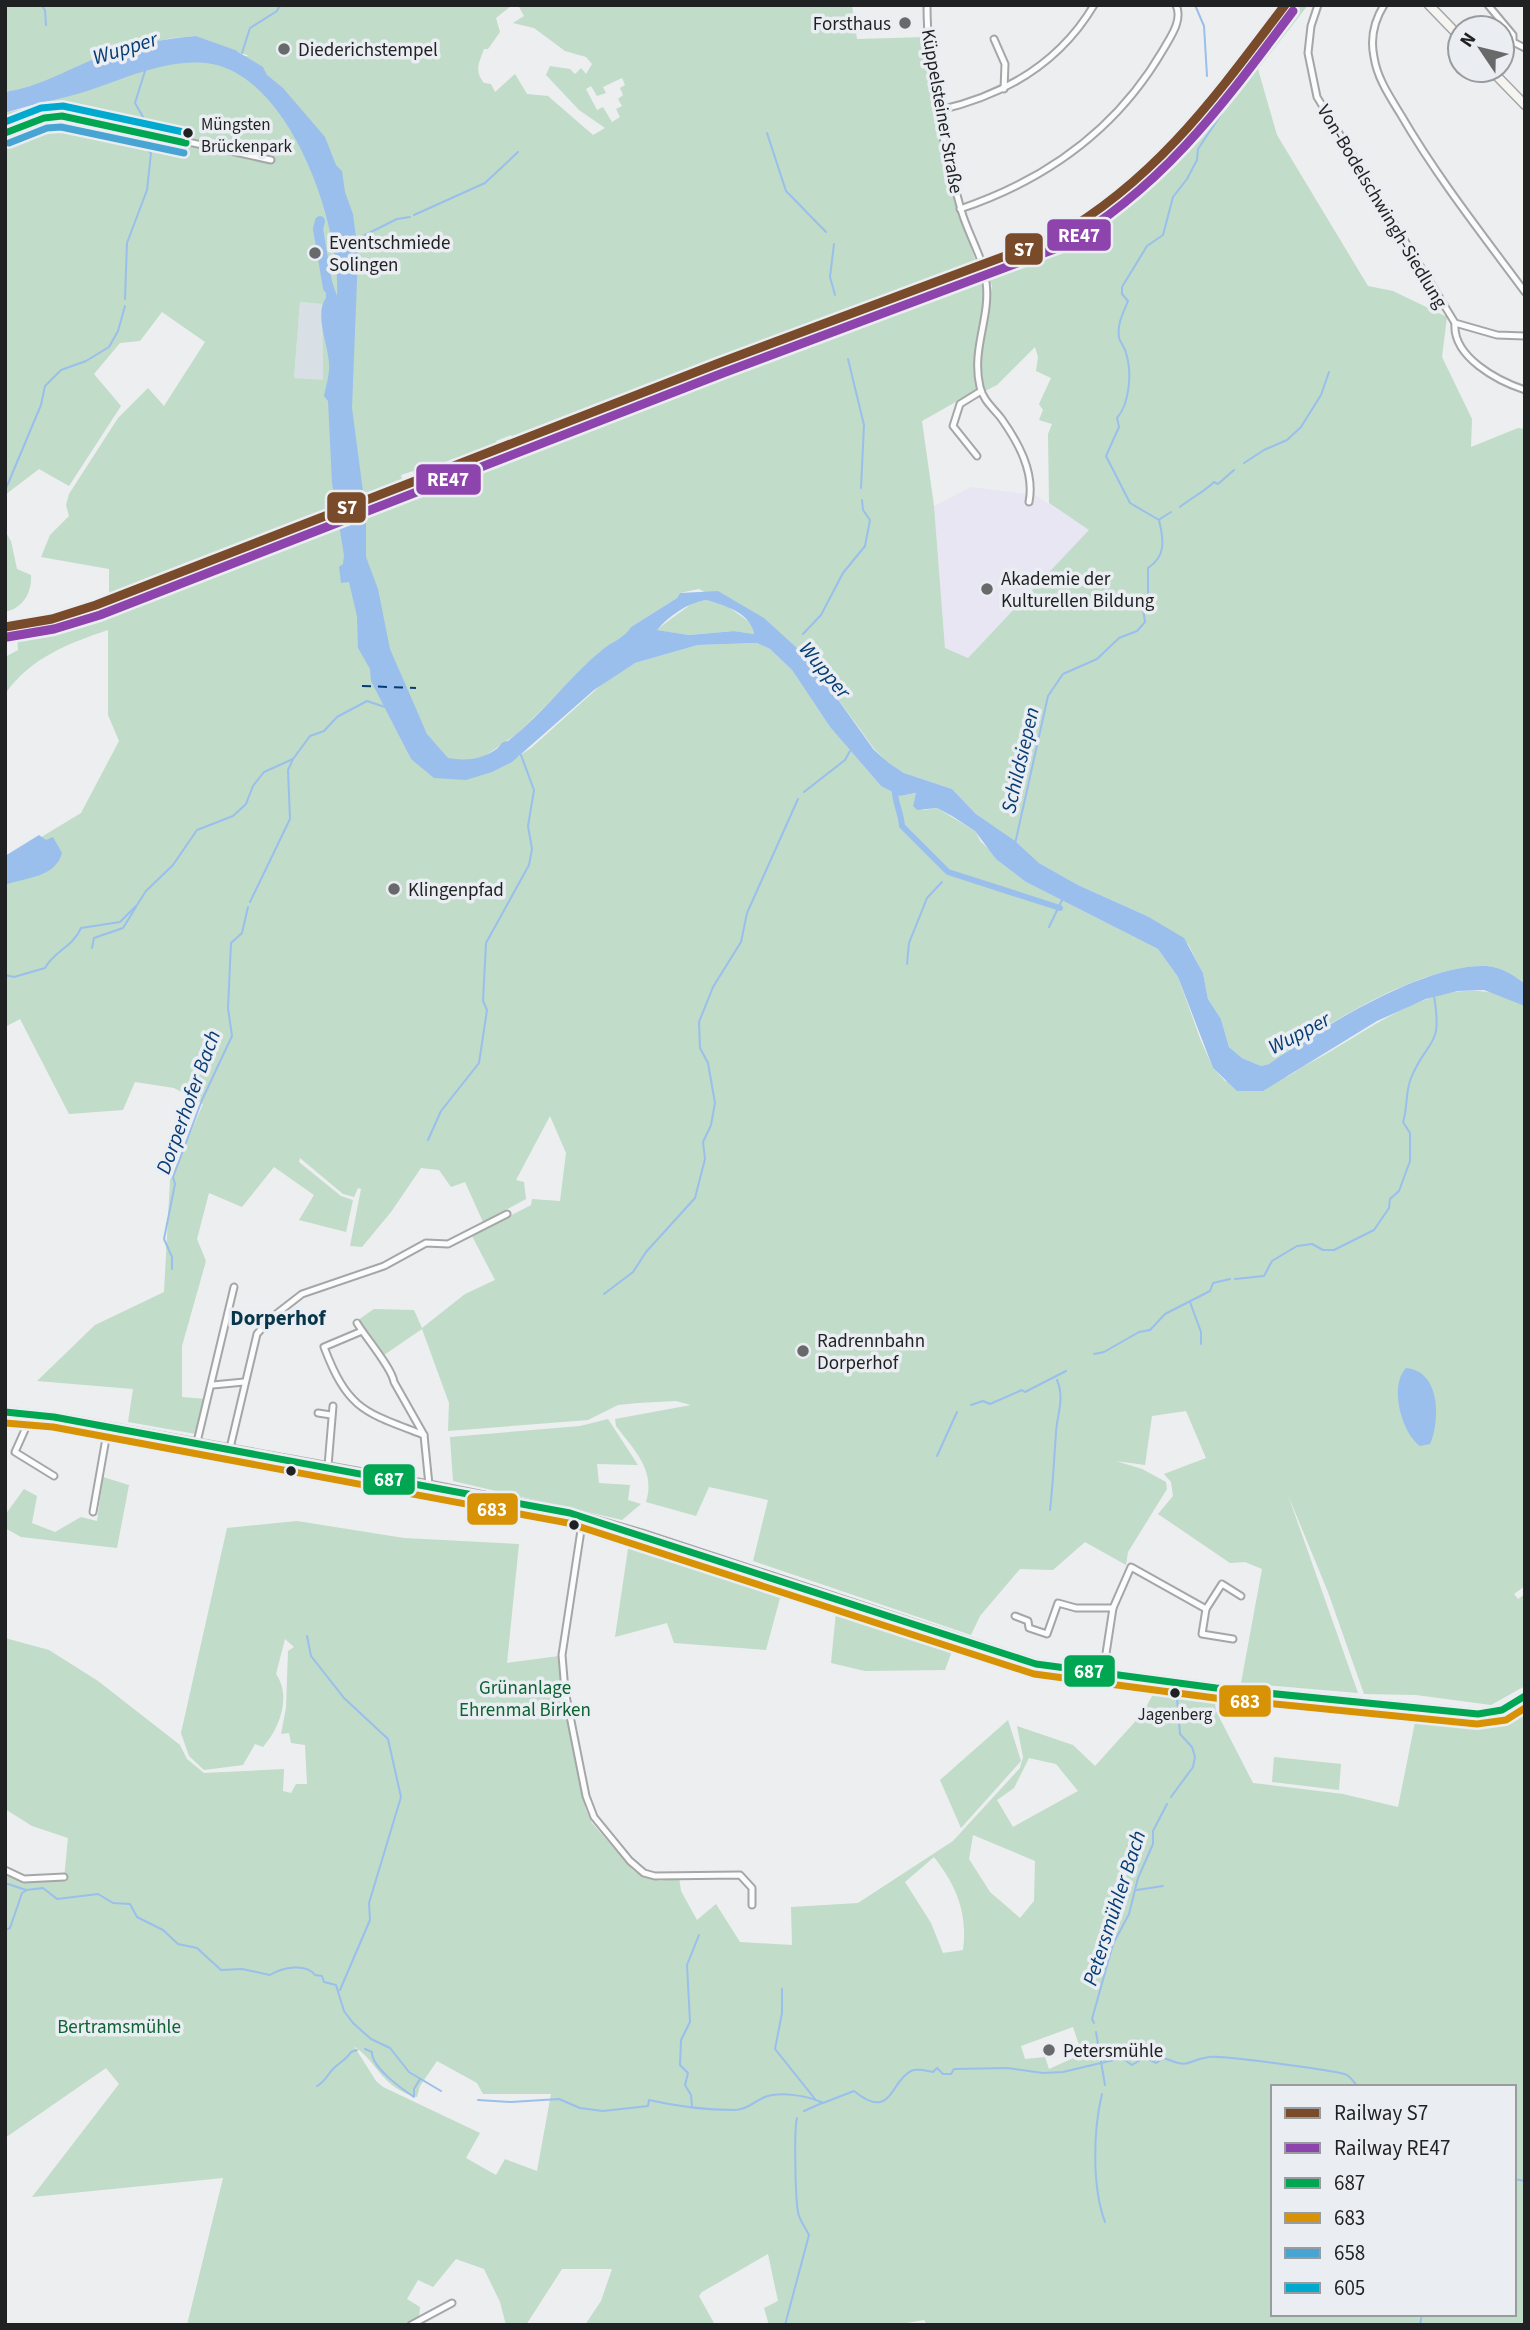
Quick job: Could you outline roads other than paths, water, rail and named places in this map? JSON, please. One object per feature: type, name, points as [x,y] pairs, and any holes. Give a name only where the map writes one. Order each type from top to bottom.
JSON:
[{"type":"main road","points":[[1429,5],[1446,23]]},
{"type":"main road","points":[[1505,84],[1525,105]]},
{"type":"main road","points":[[5,1412],[32,1414],[197,1442],[583,1517],[1005,1656],[1103,1673],[1291,1697],[1481,1714],[1502,1710],[1525,1696]]},
{"type":"street","name":"Küppelsteiner Straße","points":[[927,5],[940,110],[960,209],[985,276],[985,304],[976,354],[981,391]]},
{"type":"street","points":[[940,110],[974,102],[1004,89],[1054,55],[1080,26],[1094,5]]},
{"type":"street","points":[[960,209],[1031,180],[1097,132],[1123,106],[1157,61],[1179,17],[1176,5]]},
{"type":"street","name":"Von-Bodelschwingh-Siedlung","points":[[1318,5],[1311,26],[1308,53],[1317,97],[1455,323],[1457,339],[1472,359],[1493,376],[1525,390]]},
{"type":"street","points":[[1384,5],[1374,27],[1373,46],[1375,64],[1385,88],[1425,155],[1525,292]]},
{"type":"street","points":[[994,39],[1005,64],[1004,89]]},
{"type":"street","points":[[5,134],[44,118],[62,116],[271,160]]},
{"type":"street","name":"Von-Bodelschwingh-Siedlung","points":[[1455,323],[1497,335],[1525,336]]},
{"type":"street","points":[[977,456],[953,426],[960,404],[981,391],[1025,458],[1030,484],[1029,502]]},
{"type":"street","points":[[230,1448],[244,1382],[261,1328],[302,1294],[389,1263],[426,1243],[447,1244],[507,1214]]},
{"type":"street","points":[[197,1442],[213,1385],[234,1287]]},
{"type":"street","points":[[357,1323],[378,1357],[385,1361],[393,1372],[394,1382],[424,1435],[429,1485]]},
{"type":"street","points":[[362,1331],[324,1347],[341,1388],[363,1410],[424,1435]]},
{"type":"street","points":[[213,1385],[244,1382]]},
{"type":"street","points":[[328,1466],[333,1406]]},
{"type":"street","points":[[318,1413],[331,1415]]},
{"type":"street","points":[[32,1414],[15,1452],[54,1476]]},
{"type":"street","points":[[93,1512],[108,1427]]},
{"type":"street","points":[[583,1517],[562,1654],[565,1691],[587,1803],[597,1822],[644,1873],[655,1876],[740,1875],[752,1888],[752,1905]]},
{"type":"street","points":[[1103,1673],[1113,1608],[1134,1566],[1206,1609]]},
{"type":"street","points":[[1233,1639],[1202,1634],[1206,1609],[1222,1584],[1241,1596]]},
{"type":"street","points":[[1015,1616],[1028,1621],[1029,1628],[1047,1634],[1058,1603],[1076,1608],[1113,1608]]},
{"type":"street","points":[[5,1870],[24,1879],[64,1877]]},
{"type":"street","points":[[411,2325],[453,2303]]},
{"type":"water","points":[[196,36],[235,50],[263,67],[267,75],[283,88],[325,137],[336,165],[342,171],[345,192],[353,214],[358,254],[352,408],[366,514],[366,557],[378,589],[390,649],[427,734],[448,758],[478,758],[497,749],[533,719],[602,650],[622,637],[631,627],[677,598],[680,593],[718,591],[764,618],[809,659],[874,750],[889,763],[904,773],[952,789],[976,814],[1014,840],[1039,863],[1078,885],[1147,916],[1184,938],[1203,973],[1208,999],[1221,1019],[1229,1047],[1242,1058],[1261,1066],[1269,1064],[1373,1000],[1433,975],[1461,968],[1487,966],[1512,975],[1525,984],[1525,1006],[1484,990],[1458,991],[1426,999],[1377,1021],[1263,1091],[1237,1091],[1213,1068],[1178,977],[1158,949],[1026,882],[996,859],[975,831],[937,808],[917,810],[913,806],[916,793],[900,796],[881,786],[830,727],[792,670],[770,649],[757,643],[698,645],[635,663],[594,690],[512,762],[466,780],[434,778],[411,759],[371,681],[370,669],[358,648],[357,616],[349,582],[341,583],[339,567],[343,564],[344,555],[332,483],[328,401],[324,396],[329,363],[321,312],[326,298],[325,274],[329,273],[337,296],[336,267],[320,196],[306,160],[288,126],[266,97],[241,75],[212,64],[195,62],[161,67],[77,94],[5,113],[5,93],[36,84],[121,50]],"holes":[[[706,600],[742,615],[754,634],[734,631],[689,635],[657,630],[685,607]]]},
{"type":"water","points":[[39,835],[46,840],[53,837],[62,853],[58,861],[46,872],[5,885],[5,856]]},
{"type":"water","points":[[1406,1368],[1417,1371],[1432,1387],[1436,1411],[1430,1444],[1420,1446],[1413,1440],[1403,1420],[1398,1386]]},
{"type":"waterway","points":[[41,5],[45,10],[46,25]]},
{"type":"waterway","points":[[242,53],[250,28],[277,11],[280,5]]},
{"type":"waterway","name":"Schildsiepen","points":[[1195,5],[1204,26],[1207,76]]},
{"type":"waterway","points":[[125,299],[127,243],[147,190],[151,153],[135,138],[143,117],[135,103],[145,71]]},
{"type":"waterway","name":"Schildsiepen","points":[[1015,844],[1048,696],[1063,674],[1097,659],[1119,638],[1137,631],[1145,622],[1143,609],[1148,605],[1148,568],[1158,558],[1162,547],[1159,520],[1130,503],[1106,456],[1119,427],[1117,418],[1125,404],[1129,387],[1128,361],[1119,338],[1121,319],[1128,301],[1122,294],[1122,287],[1147,246],[1163,235],[1173,197],[1187,179],[1197,160],[1198,149],[1222,113]]},
{"type":"waterway","points":[[767,133],[786,191],[826,232]]},
{"type":"waterway","points":[[414,215],[485,183],[518,152]]},
{"type":"waterway","points":[[357,239],[397,219],[410,217]]},
{"type":"waterway","name":"Wupper","points":[[320,221],[318,229],[328,288]]},
{"type":"waterway","points":[[834,244],[830,277],[835,295]]},
{"type":"waterway","points":[[7,486],[41,405],[45,386],[61,370],[86,361],[109,347],[118,331],[125,306]]},
{"type":"waterway","points":[[848,359],[864,425],[861,488]]},
{"type":"waterway","points":[[1244,463],[1287,440],[1301,427],[1321,395],[1329,372]]},
{"type":"waterway","points":[[1180,507],[1214,482],[1218,484],[1234,470]]},
{"type":"waterway","points":[[803,634],[821,615],[843,573],[865,546],[870,520],[863,510],[862,500]]},
{"type":"waterway","points":[[1160,519],[1171,512]]},
{"type":"waterway","points":[[5,975],[14,977],[45,968],[81,928],[120,922],[173,865],[197,830],[233,816],[246,804],[253,786],[264,772],[293,759],[310,736],[324,731],[337,717],[367,701],[385,707]]},
{"type":"waterway","points":[[804,792],[845,760],[850,751]]},
{"type":"waterway","points":[[428,1140],[441,1111],[479,1063],[487,1010],[483,1001],[486,943],[529,865],[532,849],[528,826],[534,790],[521,755]]},
{"type":"waterway","name":"Dorperhofer Bach","points":[[250,902],[290,819],[288,770],[293,759]]},
{"type":"waterway","points":[[895,789],[902,826],[948,872],[1060,908]]},
{"type":"waterway","points":[[604,1294],[633,1272],[646,1252],[695,1198],[705,1159],[703,1142],[711,1125],[715,1103],[708,1063],[700,1048],[699,1022],[713,987],[741,942],[747,913],[798,799]]},
{"type":"waterway","points":[[907,964],[909,943],[927,898],[942,882]]},
{"type":"waterway","points":[[1049,927],[1062,900]]},
{"type":"waterway","points":[[92,948],[94,938],[123,928],[136,907]]},
{"type":"waterway","name":"Dorperhofer Bach","points":[[172,1269],[172,1257],[164,1239],[175,1184],[173,1177],[202,1100],[232,1036],[228,1008],[231,943],[242,933],[248,907]]},
{"type":"waterway","points":[[1235,1279],[1264,1276],[1272,1261],[1297,1246],[1312,1244],[1323,1250],[1334,1250],[1374,1230],[1389,1208],[1390,1199],[1399,1191],[1410,1161],[1410,1133],[1403,1122],[1411,1078],[1435,1034],[1437,1025],[1434,996]]},
{"type":"waterway","points":[[1094,1354],[1104,1352],[1139,1332],[1150,1330],[1165,1314],[1210,1291],[1213,1283],[1230,1279]]},
{"type":"waterway","points":[[1190,1302],[1201,1332],[1201,1344]]},
{"type":"waterway","points":[[971,1405],[983,1401],[990,1404],[1022,1390],[1025,1392],[1066,1371]]},
{"type":"waterway","points":[[1050,1510],[1060,1400],[1057,1380]]},
{"type":"waterway","points":[[937,1456],[957,1412]]},
{"type":"waterway","points":[[307,1636],[311,1656],[344,1698],[388,1739],[401,1797],[369,1903],[370,1920],[340,1990]]},
{"type":"waterway","name":"Petersmühler Bach","points":[[1171,1797],[1193,1767],[1195,1757],[1192,1747],[1180,1734],[1177,1698]]},
{"type":"waterway","name":"Petersmühler Bach","points":[[1094,2023],[1092,2019],[1113,1944],[1129,1914],[1138,1878],[1153,1844],[1153,1831],[1167,1804]]},
{"type":"waterway","points":[[5,1883],[26,1890],[43,1888],[57,1899],[98,1894],[113,1903],[130,1904],[137,1917],[163,1930],[178,1944],[197,1948],[221,1970],[242,1969],[270,1975],[288,1968],[300,1968],[322,1976],[324,1982],[336,1985],[344,2011],[353,2023],[371,2039],[390,2048],[409,2072],[441,2091]]},
{"type":"waterway","points":[[1137,1890],[1163,1886]]},
{"type":"waterway","points":[[5,1930],[10,1928],[22,1893],[27,1890]]},
{"type":"waterway","points":[[692,2107],[691,2095],[685,2085],[688,2073],[680,2065],[681,2040],[690,2022],[687,1965],[699,1935]]},
{"type":"waterway","points":[[782,1989],[782,2013],[775,2049],[815,2099]]},
{"type":"waterway","name":"Petersmühler Bach","points":[[1096,2032],[1105,2085]]},
{"type":"waterway","points":[[365,2049],[372,2052],[376,2064],[388,2077],[414,2097],[414,2089],[420,2079]]},
{"type":"waterway","points":[[317,2086],[351,2052],[357,2050]]},
{"type":"waterway","points":[[478,2100],[511,2102],[559,2099],[580,2108],[603,2111],[648,2106],[649,2100],[692,2108],[735,2110],[743,2109],[771,2095],[794,2095],[823,2103],[854,2091],[876,2102],[889,2096],[904,2076],[914,2070],[933,2072],[937,2068],[943,2074],[951,2074],[954,2069],[1007,2068],[1043,2073],[1063,2072],[1122,2058],[1132,2065],[1145,2057],[1156,2063],[1164,2058],[1185,2064],[1201,2058],[1218,2057],[1303,2067],[1347,2075],[1356,2085]]},
{"type":"waterway","points":[[1102,2094],[1095,2159],[1098,2192],[1105,2222]]},
{"type":"waterway","points":[[804,2111],[822,2103]]},
{"type":"waterway","points":[[785,2325],[809,2235],[798,2209],[795,2151],[797,2118]]},
{"type":"waterway","points":[[1516,2179],[1525,2181]]},
{"type":"waterway","points":[[1420,2325],[1422,2316]]},
{"type":"rail line","name":"S7","points":[[5,627],[52,619],[96,605],[719,363],[1056,237],[1092,214],[1155,162],[1209,103],[1285,5]]},
{"type":"rail line","name":"RE47","points":[[7,637],[54,629],[100,615],[723,373],[1060,247],[1097,224],[1161,171],[1216,111],[1293,11]]},
{"type":"place","name":"Forsthaus","points":[[905,23]]},
{"type":"place","name":"Diederichstempel","points":[[284,49]]},
{"type":"place","name":"Müngsten Brückenpark","points":[[188,133]]},
{"type":"place","name":"Eventschmiede Solingen","points":[[315,253]]},
{"type":"place","name":"Akademie der Kulturellen Bildung","points":[[987,589]]},
{"type":"place","name":"Klingenpfad","points":[[394,889]]},
{"type":"place","name":"Radrennbahn Dorperhof","points":[[803,1351]]},
{"type":"place","name":"Jagenberg","points":[[1175,1693]]},
{"type":"place","name":"Petersmühle","points":[[1049,2050]]},
{"type":"district","name":"Dorperhof","points":[[278,1318]]},
{"type":"park label","name":"Grünanlage Ehrenmal Birken","points":[[525,1698]]},
{"type":"park label","name":"Bertramsmühle","points":[[119,2026]]}]
